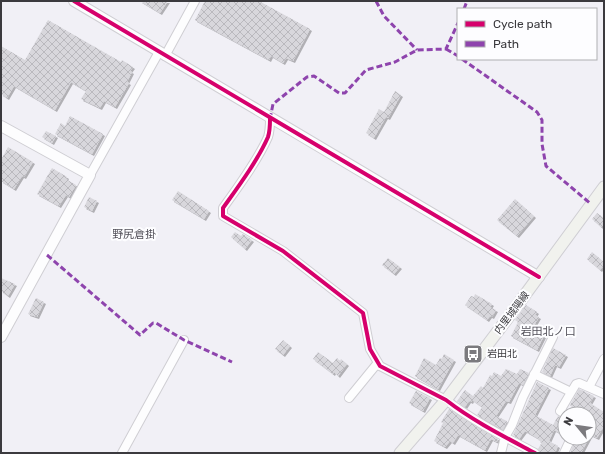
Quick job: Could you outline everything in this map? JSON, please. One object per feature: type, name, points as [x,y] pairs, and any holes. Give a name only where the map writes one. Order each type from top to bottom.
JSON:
[{"type":"main road","name":"内里城陽線","points":[[400,453],[446,400],[539,277],[604,187]]},
{"type":"street","points":[[74,1],[270,119],[441,218],[539,277]]},
{"type":"street","points":[[1,337],[90,175],[195,1]]},
{"type":"street","points":[[270,119],[268,137],[252,165],[223,208],[223,216],[282,251],[363,312],[370,349],[380,366]]},
{"type":"street","points":[[1,126],[90,175]]},
{"type":"street","points":[[501,453],[505,437],[553,337]]},
{"type":"street","points":[[122,453],[184,340]]},
{"type":"street","points":[[590,387],[604,359]]},
{"type":"street","points":[[349,398],[361,385],[372,368],[376,365],[380,366],[446,400],[505,437],[535,453]]},
{"type":"street","points":[[534,374],[571,392]]},
{"type":"street","points":[[563,406],[576,384],[579,383],[604,394]]},
{"type":"building","points":[[140,1],[168,1],[160,13]]},
{"type":"building","points":[[205,1],[259,1],[310,29],[293,61],[286,58],[283,63],[271,56],[269,60],[195,20]]},
{"type":"building","points":[[48,20],[121,62],[122,60],[133,67],[130,71],[132,72],[127,82],[129,83],[115,107],[104,101],[100,108],[81,99],[86,91],[71,82],[55,110],[14,86],[7,98],[1,94],[1,46],[25,60]]},
{"type":"building","points":[[395,91],[401,95],[388,118],[386,117],[374,138],[366,133],[379,109],[384,112]]},
{"type":"building","points":[[70,116],[103,134],[92,154],[55,134],[61,123],[65,126]]},
{"type":"building","points":[[46,131],[56,136],[52,143],[42,137]]},
{"type":"building","points":[[8,147],[33,162],[24,177],[22,176],[14,189],[1,181],[1,160]]},
{"type":"building","points":[[52,168],[67,177],[66,179],[76,185],[69,197],[66,195],[59,206],[37,194]]},
{"type":"building","points":[[178,191],[209,211],[204,219],[172,200]]},
{"type":"building","points":[[89,197],[97,201],[92,211],[84,207]]},
{"type":"building","points":[[515,199],[534,216],[517,236],[497,220]]},
{"type":"building","points":[[597,213],[604,218],[604,224],[601,227],[592,219]]},
{"type":"building","points":[[235,232],[241,236],[243,234],[252,240],[245,249],[231,237]]},
{"type":"building","points":[[592,252],[604,262],[604,265],[600,270],[587,259]]},
{"type":"building","points":[[388,258],[400,267],[394,274],[382,265]]},
{"type":"building","points":[[1,278],[15,284],[8,296],[1,291]]},
{"type":"building","points":[[475,294],[492,304],[490,307],[496,310],[492,317],[490,316],[487,320],[465,305],[471,296],[474,297]]},
{"type":"building","points":[[36,298],[44,302],[37,317],[28,314]]},
{"type":"building","points":[[526,305],[537,312],[535,315],[539,317],[532,329],[544,336],[537,350],[511,336],[518,322],[515,320]]},
{"type":"building","points":[[283,340],[290,346],[283,355],[275,349]]},
{"type":"building","points":[[553,348],[566,355],[559,367],[555,365],[550,376],[542,372]]},
{"type":"building","points":[[318,352],[333,363],[337,358],[340,361],[341,359],[347,364],[338,376],[334,372],[333,374],[313,359]]},
{"type":"building","points":[[444,354],[454,360],[438,389],[415,376],[424,358],[436,365],[440,358],[442,359]]},
{"type":"building","points":[[506,369],[517,374],[520,369],[529,373],[523,385],[519,383],[509,402],[506,401],[496,416],[507,421],[503,430],[477,415],[482,407],[472,400],[471,402],[469,401],[465,407],[457,401],[465,390],[473,396],[481,386],[483,388],[490,375],[492,376],[494,372],[501,376]]},
{"type":"building","points":[[537,382],[549,388],[535,415],[553,425],[557,418],[557,432],[554,430],[549,441],[558,446],[555,453],[540,452],[538,449],[542,442],[525,431],[519,439],[513,435]]},
{"type":"building","points":[[579,389],[594,396],[590,403],[595,406],[570,405]]},
{"type":"building","points":[[416,391],[430,398],[423,411],[409,403]]},
{"type":"building","points":[[597,408],[604,412],[604,426],[597,438]]},
{"type":"building","points":[[449,409],[498,439],[497,442],[491,439],[485,450],[458,435],[453,443],[450,441],[445,447],[434,441],[443,423],[441,422]]},
{"type":"building","points":[[573,446],[585,446],[581,453],[570,453]]},
{"type":"marked path","points":[[376,1],[384,16],[417,50]]},
{"type":"marked path","points":[[464,8],[467,1]]},
{"type":"marked path","points":[[270,119],[273,104],[307,77],[314,76],[339,93],[345,93],[366,70],[395,62],[417,50],[446,49],[457,25]]},
{"type":"marked path","points":[[446,49],[457,55]]},
{"type":"marked path","points":[[463,60],[537,112],[542,120],[542,144],[546,166],[591,204]]},
{"type":"marked path","points":[[47,255],[140,335],[153,323],[156,323],[184,340],[232,362]]},
{"type":"cycle path","points":[[74,1],[539,277]]},
{"type":"cycle path","points":[[270,119],[269,135],[264,146],[223,208],[223,216],[283,251],[363,313],[370,349],[380,366],[446,400],[478,422],[535,453]]},
{"type":"place","name":"岩田北","points":[[473,354]]},
{"type":"district","name":"野尻倉掛","points":[[134,234]]},
{"type":"district","name":"岩田北ノ口","points":[[548,331]]}]
